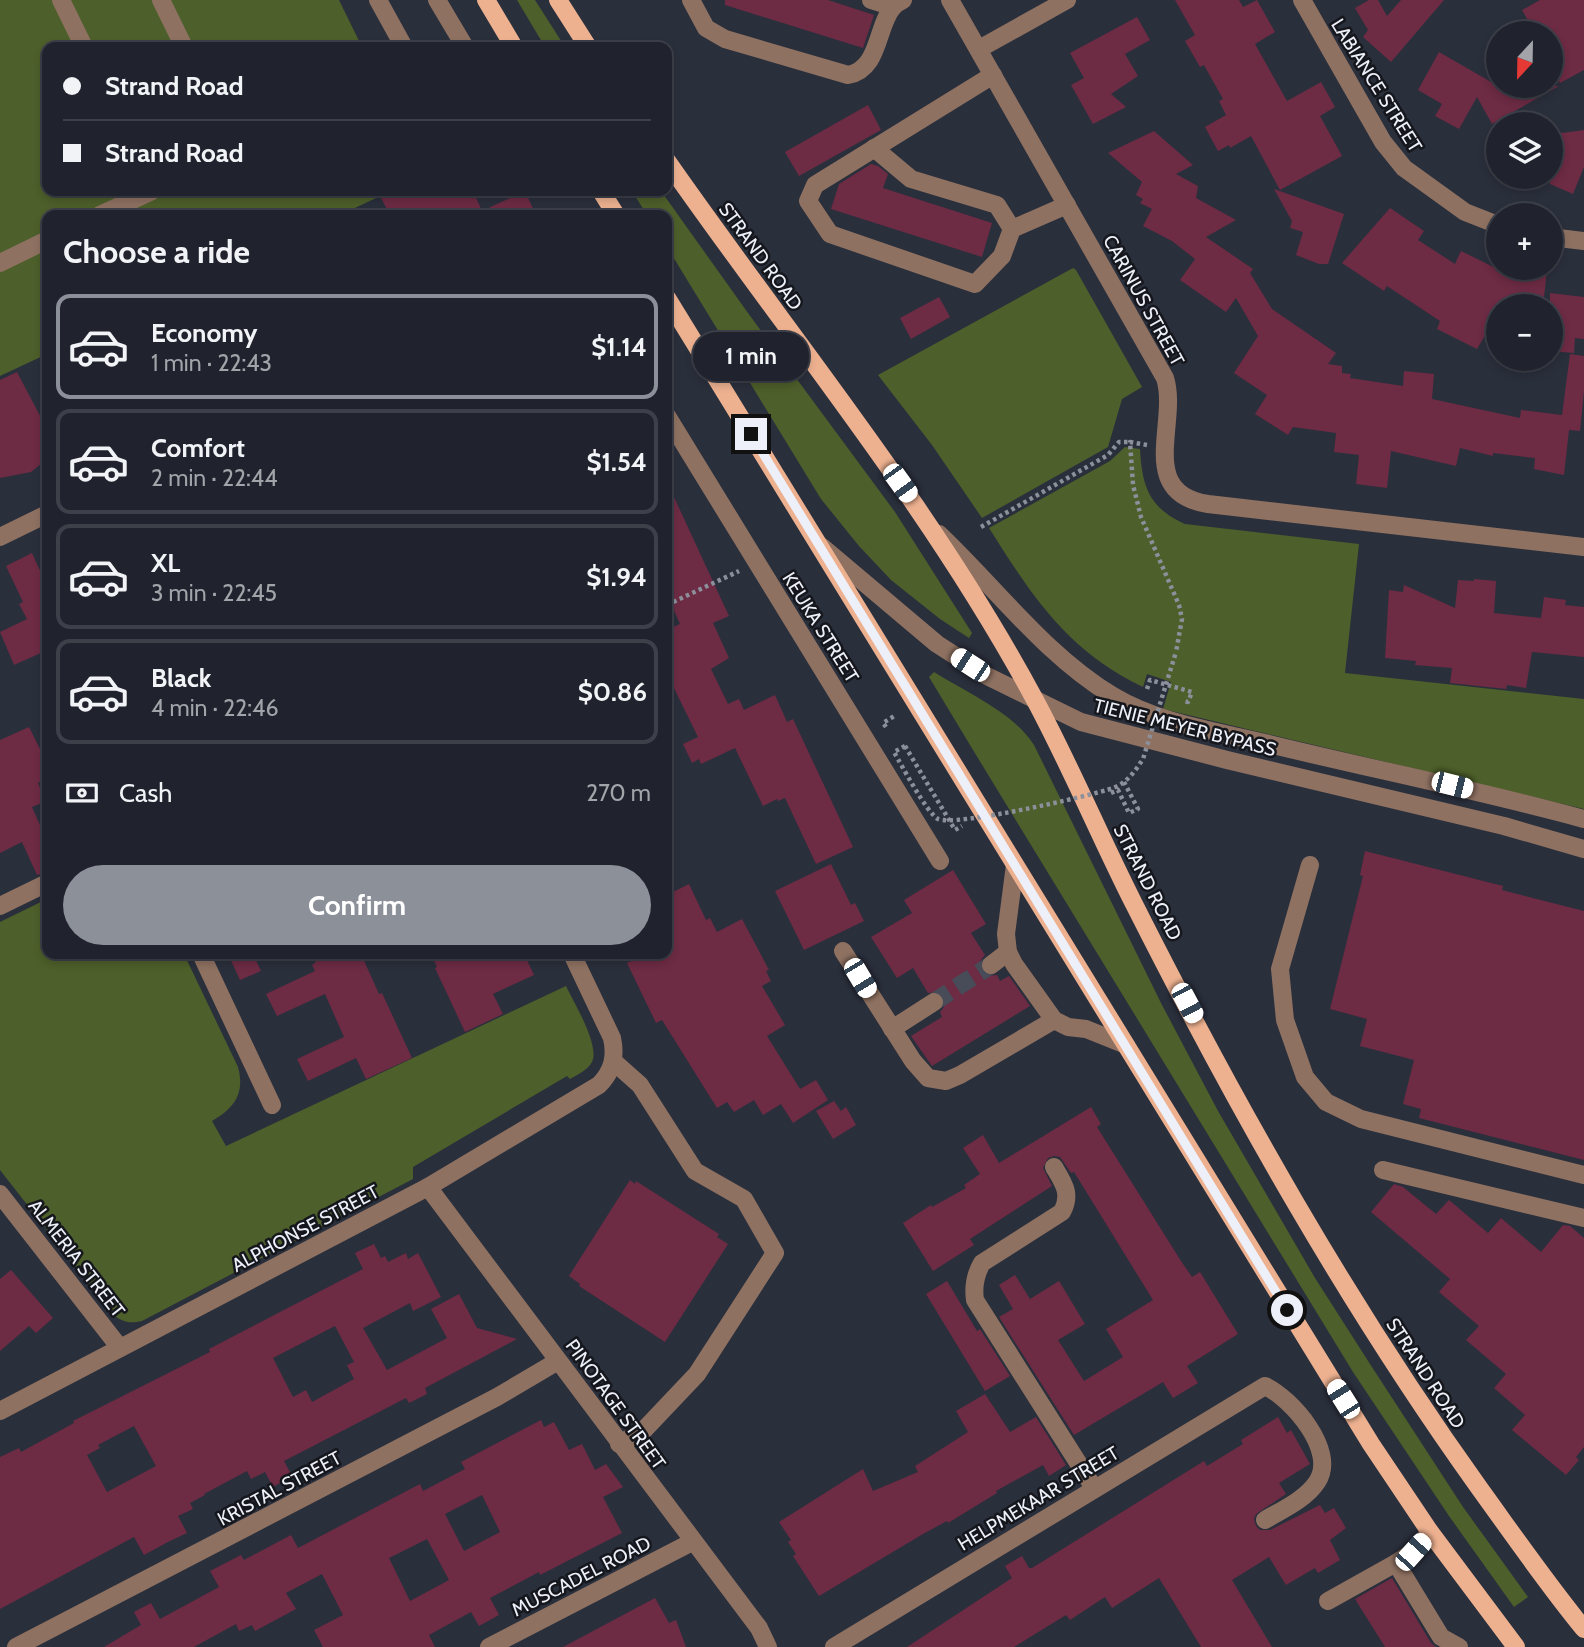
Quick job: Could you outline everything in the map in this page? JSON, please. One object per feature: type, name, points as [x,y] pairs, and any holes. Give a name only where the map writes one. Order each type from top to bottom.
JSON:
[{"type":"main road","points":[[486,0],[511,42]]},
{"type":"main road","points":[[558,0],[585,42]]},
{"type":"main road","name":"STRAND ROAD","points":[[672,167],[932,527],[1035,701],[1141,917],[1252,1127],[1341,1281],[1437,1429],[1560,1600],[1584,1629]]},
{"type":"main road","points":[[672,306],[1371,1444],[1512,1646]]},
{"type":"street","points":[[61,0],[82,42]]},
{"type":"street","points":[[162,0],[182,42]]},
{"type":"street","points":[[378,0],[401,42]]},
{"type":"street","points":[[437,0],[463,42]]},
{"type":"street","points":[[691,0],[706,28],[724,39],[848,75],[857,73],[868,61],[898,3],[871,0]]},
{"type":"street","name":"CARINUS STREET","points":[[950,0],[1165,378],[1168,399],[1164,465],[1174,487],[1182,495],[1208,504],[1584,547]]},
{"type":"street","points":[[978,49],[1067,0]]},
{"type":"street","name":"LABIANCE STREET","points":[[1302,0],[1383,142],[1404,168],[1465,212],[1486,220]]},
{"type":"street","points":[[993,75],[815,185],[808,201],[830,234],[975,284],[1002,256],[1012,229],[1067,205]]},
{"type":"street","points":[[873,148],[911,179],[997,205],[1012,229]]},
{"type":"street","points":[[111,210],[141,196]]},
{"type":"street","points":[[1563,239],[1584,241]]},
{"type":"street","points":[[0,263],[42,242]]},
{"type":"street","name":"KEUKA STREET","points":[[672,424],[940,861]]},
{"type":"street","points":[[0,537],[42,516]]},
{"type":"street","name":"TIENIE MEYER BYPASS","points":[[932,527],[1052,649],[1087,679],[1136,708],[1225,733],[1429,779],[1584,819]]},
{"type":"street","name":"TIENIE MEYER BYPASS","points":[[822,547],[937,644],[987,676],[1081,722],[1227,761],[1504,826],[1584,849]]},
{"type":"street","points":[[1015,865],[1006,934],[1008,952],[1028,985],[1054,1020],[1126,1045]]},
{"type":"street","points":[[1310,865],[1280,969],[1285,1020],[1289,1032],[1305,1077],[1326,1102],[1361,1119],[1584,1175]]},
{"type":"street","points":[[0,906],[42,885]]},
{"type":"street","points":[[843,951],[921,1073],[928,1078],[946,1081],[960,1075],[1054,1020]]},
{"type":"street","points":[[991,965],[1008,952]]},
{"type":"street","points":[[203,959],[272,1105]]},
{"type":"street","points":[[574,959],[612,1038],[615,1052],[613,1061],[640,1085],[695,1171],[744,1199],[775,1253],[697,1374],[643,1431],[619,1444]]},
{"type":"street","points":[[892,1029],[933,1002]]},
{"type":"street","name":"ALPHONSE STREET","points":[[0,1410],[428,1187],[594,1088],[603,1081],[613,1061]]},
{"type":"street","points":[[1054,1167],[1067,1189],[1066,1206],[1062,1212],[982,1263],[977,1272],[975,1300],[1094,1488]]},
{"type":"street","points":[[1383,1170],[1584,1218]]},
{"type":"street","name":"PINOTAGE STREET","points":[[428,1187],[759,1628],[768,1647]]},
{"type":"street","name":"ALMERIA STREET","points":[[0,1194],[120,1348]]},
{"type":"street","name":"KRISTAL STREET","points":[[16,1647],[497,1397],[558,1361]]},
{"type":"street","name":"HELPMEKAAR STREET","points":[[834,1647],[1265,1386],[1277,1392],[1297,1411],[1316,1440],[1322,1458],[1320,1477],[1311,1489],[1265,1520]]},
{"type":"street","points":[[1328,1601],[1413,1552],[1430,1532]]},
{"type":"street","name":"MUSCADEL ROAD","points":[[489,1647],[692,1542]]},
{"type":"street","points":[[1396,1563],[1441,1637],[1459,1647]]},
{"type":"path","points":[[981,527],[1108,455],[1119,442],[1144,445]]},
{"type":"path","points":[[961,826],[955,830],[948,818],[933,794],[905,746],[894,752],[932,815],[946,822],[959,821],[1032,807],[1113,788],[1124,782],[1143,759],[1177,652],[1181,628],[1179,605],[1141,517],[1133,485],[1130,442]]},
{"type":"path","points":[[672,603],[744,568]]},
{"type":"path","points":[[1146,694],[1150,680],[1192,692],[1188,702],[1176,698]]},
{"type":"path","points":[[883,723],[896,715]]},
{"type":"path","points":[[1111,793],[1118,790],[1129,813],[1138,808],[1124,782]]},
{"type":"green space","points":[[0,0],[339,0],[360,42],[42,42],[42,196],[380,196],[351,210],[42,210],[42,356],[0,376]]},
{"type":"green space","points":[[517,0],[535,0],[562,42],[542,42]]},
{"type":"green space","points":[[635,196],[665,196],[895,512],[972,633],[969,638],[891,580],[821,499],[672,255],[672,210],[644,210]]},
{"type":"green space","points":[[1073,268],[1142,387],[1122,399],[1108,447],[982,518],[932,445],[878,375]]},
{"type":"green space","points":[[1125,447],[1140,449],[1146,485],[1155,503],[1185,524],[1359,544],[1345,673],[1584,699],[1584,809],[1163,709],[1171,682],[1147,674],[1143,687],[1093,657],[1072,639],[1037,599],[989,528],[1110,461]]},
{"type":"green space","points":[[934,672],[1002,713],[1025,733],[1034,745],[1161,1003],[1218,1111],[1315,1278],[1463,1507],[1528,1597],[1514,1607],[1449,1516],[1353,1372],[929,677]]},
{"type":"green space","points":[[42,901],[42,959],[186,959],[240,1076],[236,1099],[227,1111],[212,1121],[226,1146],[566,986],[589,1035],[594,1055],[592,1062],[579,1074],[570,1079],[567,1076],[413,1167],[413,1179],[142,1321],[125,1322],[112,1313],[0,1170],[0,922]]},
{"type":"building","points":[[725,0],[828,0],[874,15],[863,48],[725,5]]},
{"type":"building","points":[[1175,0],[1239,0],[1243,7],[1257,0],[1275,32],[1255,44],[1287,101],[1321,82],[1335,107],[1320,116],[1342,156],[1280,190],[1251,136],[1230,148],[1229,145],[1218,151],[1205,127],[1226,115],[1219,101],[1223,99],[1204,65],[1200,67],[1185,41],[1195,35]]},
{"type":"building","points":[[1369,0],[1378,0],[1387,16],[1401,0],[1444,0],[1391,62],[1363,37],[1368,30],[1355,8]]},
{"type":"building","points":[[1540,0],[1584,0],[1584,70],[1563,81],[1563,21],[1528,21],[1522,10]]},
{"type":"building","points":[[1137,17],[1150,40],[1125,54],[1138,76],[1111,94],[1126,107],[1093,124],[1071,85],[1084,78],[1070,53]]},
{"type":"building","points":[[1439,52],[1486,79],[1486,98],[1538,98],[1513,112],[1486,113],[1477,97],[1459,129],[1435,116],[1442,104],[1418,90]]},
{"type":"building","points":[[868,105],[881,130],[799,176],[785,152]]},
{"type":"building","points":[[1584,130],[1584,167],[1573,194],[1562,189],[1563,133]]},
{"type":"building","points":[[1154,131],[1193,165],[1176,174],[1198,186],[1196,198],[1236,220],[1206,237],[1253,269],[1250,273],[1272,309],[1336,353],[1328,364],[1342,366],[1342,373],[1351,374],[1350,378],[1403,386],[1404,371],[1434,374],[1432,399],[1520,418],[1521,410],[1562,415],[1570,354],[1584,356],[1580,431],[1569,430],[1564,475],[1534,469],[1535,458],[1493,453],[1493,456],[1460,448],[1456,466],[1391,451],[1387,488],[1356,484],[1359,455],[1334,452],[1336,433],[1293,427],[1288,435],[1255,414],[1267,395],[1234,373],[1258,336],[1236,298],[1226,312],[1180,280],[1195,259],[1172,241],[1143,226],[1152,209],[1140,203],[1143,199],[1136,195],[1142,182],[1108,153]]},
{"type":"building","points":[[871,164],[888,174],[883,188],[992,223],[982,257],[831,209],[839,184]]},
{"type":"building","points":[[1274,189],[1344,214],[1328,264],[1319,264],[1296,255],[1303,232],[1290,228],[1292,221]]},
{"type":"building","points":[[380,196],[475,196],[482,210],[387,210]]},
{"type":"building","points":[[514,196],[527,196],[534,210],[484,210]]},
{"type":"building","points":[[1390,208],[1424,231],[1418,240],[1455,264],[1461,251],[1486,263],[1486,280],[1546,280],[1544,294],[1486,294],[1486,334],[1477,349],[1437,329],[1440,321],[1387,286],[1384,291],[1342,263]]},
{"type":"building","points":[[1563,295],[1584,297],[1584,339],[1575,338],[1574,353],[1563,352]]},
{"type":"building","points":[[939,297],[950,317],[911,339],[900,318]]},
{"type":"building","points":[[17,372],[42,420],[42,463],[31,472],[0,478],[0,380]]},
{"type":"building","points":[[672,493],[729,616],[713,623],[729,658],[711,669],[728,704],[739,699],[744,710],[775,695],[787,722],[793,719],[853,847],[816,864],[785,798],[763,806],[735,748],[701,764],[699,759],[692,763],[683,744],[698,737],[672,684],[672,628],[680,624],[672,606]]},
{"type":"building","points":[[32,553],[42,575],[42,652],[14,665],[0,632],[27,619],[19,604],[23,602],[6,566]]},
{"type":"building","points":[[1458,580],[1496,581],[1494,613],[1541,618],[1544,597],[1566,600],[1565,605],[1584,607],[1584,657],[1532,652],[1526,688],[1507,685],[1506,689],[1450,683],[1452,668],[1415,665],[1416,661],[1385,658],[1389,590],[1403,592],[1404,585],[1455,608]]},
{"type":"building","points":[[29,727],[42,748],[42,781],[38,783],[42,792],[42,803],[32,807],[42,830],[42,874],[37,875],[22,842],[0,853],[0,740]]},
{"type":"building","points":[[1365,851],[1503,886],[1502,890],[1584,911],[1584,1160],[1419,1118],[1421,1109],[1403,1104],[1414,1060],[1360,1046],[1367,1019],[1330,1009],[1363,876],[1360,875]]},
{"type":"building","points":[[831,864],[851,905],[855,903],[864,921],[804,950],[775,891]]},
{"type":"building","points":[[953,870],[986,924],[971,933],[985,955],[980,961],[982,971],[987,976],[997,975],[1000,981],[1009,976],[1030,1006],[932,1066],[911,1036],[942,1017],[940,1012],[944,1007],[944,996],[939,992],[928,993],[913,968],[897,978],[871,937],[912,913],[904,900]]},
{"type":"building","points":[[689,884],[706,920],[710,918],[717,932],[742,919],[769,970],[766,971],[771,981],[762,986],[785,1025],[767,1036],[800,1089],[816,1080],[828,1100],[793,1123],[781,1104],[763,1115],[754,1100],[734,1112],[727,1102],[717,1108],[662,1020],[656,1023],[627,963],[636,959],[672,959],[672,892]]},
{"type":"building","points":[[230,959],[255,959],[261,971],[240,980]]},
{"type":"building","points":[[314,959],[363,959],[412,1058],[366,1079],[356,1058],[308,1081],[297,1059],[344,1037],[325,994],[277,1016],[266,994],[315,971],[312,965],[316,962]]},
{"type":"building","points":[[433,959],[526,959],[534,975],[493,994],[503,1014],[465,1032],[435,968],[437,967]]},
{"type":"building","points":[[834,1101],[841,1111],[846,1107],[856,1125],[833,1139],[816,1111]]},
{"type":"building","points":[[1091,1107],[1101,1124],[1097,1127],[1181,1261],[1192,1277],[1200,1272],[1238,1334],[1187,1366],[1198,1383],[1173,1398],[1163,1382],[1074,1435],[999,1317],[1013,1309],[999,1285],[1015,1275],[1030,1299],[1059,1281],[1085,1324],[1058,1340],[1084,1381],[1123,1357],[1106,1329],[1153,1300],[1074,1172],[1071,1173],[1060,1157],[1048,1158],[1043,1168],[1052,1186],[970,1239],[974,1245],[933,1271],[903,1223],[931,1205],[932,1207],[966,1188],[964,1185],[980,1174],[963,1148],[983,1135],[999,1163]]},
{"type":"building","points":[[630,1180],[635,1184],[636,1181],[719,1234],[717,1237],[728,1244],[665,1342],[579,1286],[580,1284],[569,1276]]},
{"type":"building","points":[[1394,1184],[1403,1187],[1436,1214],[1449,1200],[1488,1233],[1501,1218],[1541,1252],[1563,1225],[1570,1226],[1584,1238],[1584,1447],[1576,1457],[1579,1460],[1566,1475],[1512,1430],[1525,1415],[1494,1388],[1506,1374],[1466,1340],[1479,1326],[1439,1292],[1450,1279],[1371,1212]]},
{"type":"building","points":[[374,1244],[381,1258],[385,1256],[388,1262],[406,1253],[408,1259],[418,1253],[441,1297],[413,1311],[410,1303],[363,1328],[387,1370],[447,1338],[431,1309],[459,1294],[477,1328],[517,1339],[425,1388],[427,1394],[409,1403],[406,1398],[284,1461],[292,1476],[273,1487],[265,1472],[251,1479],[247,1471],[204,1494],[190,1503],[193,1509],[178,1516],[187,1533],[144,1555],[134,1537],[0,1609],[0,1457],[19,1448],[21,1452],[74,1423],[73,1421],[210,1352],[209,1349],[363,1269],[355,1253]],"holes":[[[335,1326],[354,1362],[347,1365],[354,1379],[312,1402],[306,1390],[293,1397],[273,1358]],[[134,1426],[156,1466],[107,1492],[87,1455],[100,1448],[98,1445]]]},
{"type":"building","points":[[11,1270],[53,1318],[36,1333],[29,1326],[0,1351],[0,1279]]},
{"type":"building","points":[[947,1281],[977,1331],[980,1329],[1010,1376],[985,1391],[926,1294]]},
{"type":"building","points":[[985,1394],[1010,1432],[1036,1417],[1066,1465],[1049,1476],[1043,1465],[996,1491],[997,1493],[948,1523],[947,1521],[923,1534],[819,1596],[793,1556],[796,1554],[788,1542],[791,1540],[779,1522],[863,1469],[873,1491],[918,1472],[915,1466],[968,1432],[956,1411]]},
{"type":"building","points":[[1278,1417],[1287,1433],[1291,1430],[1310,1464],[1279,1483],[1286,1494],[1256,1514],[1256,1526],[1260,1530],[1270,1530],[1320,1505],[1325,1513],[1334,1508],[1346,1528],[1330,1540],[1340,1560],[1318,1573],[1315,1568],[1286,1585],[1269,1557],[1232,1580],[1272,1647],[1201,1647],[1159,1578],[1112,1608],[1105,1597],[1070,1620],[1066,1615],[1014,1647],[907,1647],[1012,1578],[1005,1566],[1022,1556],[1029,1568],[1032,1568],[1204,1461],[1207,1466],[1243,1444],[1241,1440]]},
{"type":"building","points":[[541,1420],[544,1427],[554,1422],[569,1450],[582,1444],[595,1470],[606,1464],[623,1487],[603,1497],[622,1533],[490,1598],[499,1615],[479,1626],[471,1612],[429,1635],[435,1647],[323,1647],[314,1630],[343,1615],[322,1574],[286,1593],[296,1609],[255,1631],[252,1625],[239,1631],[236,1624],[194,1647],[104,1647],[141,1625],[134,1612],[151,1603],[160,1619],[219,1587],[210,1571],[241,1555],[244,1560],[291,1535],[298,1548],[420,1484],[423,1491],[465,1469],[461,1462]],"holes":[[[482,1495],[500,1532],[464,1551],[445,1514]],[[427,1539],[449,1580],[410,1601],[389,1558]]]},
{"type":"building","points":[[1392,1578],[1436,1647],[1385,1647],[1355,1599]]},
{"type":"building","points":[[655,1598],[669,1623],[676,1620],[686,1647],[563,1647]]},
{"type":"tunnel","points":[[934,1002],[991,965]]},
{"type":"route","points":[[751,434],[1086,977],[1287,1310]]}]
